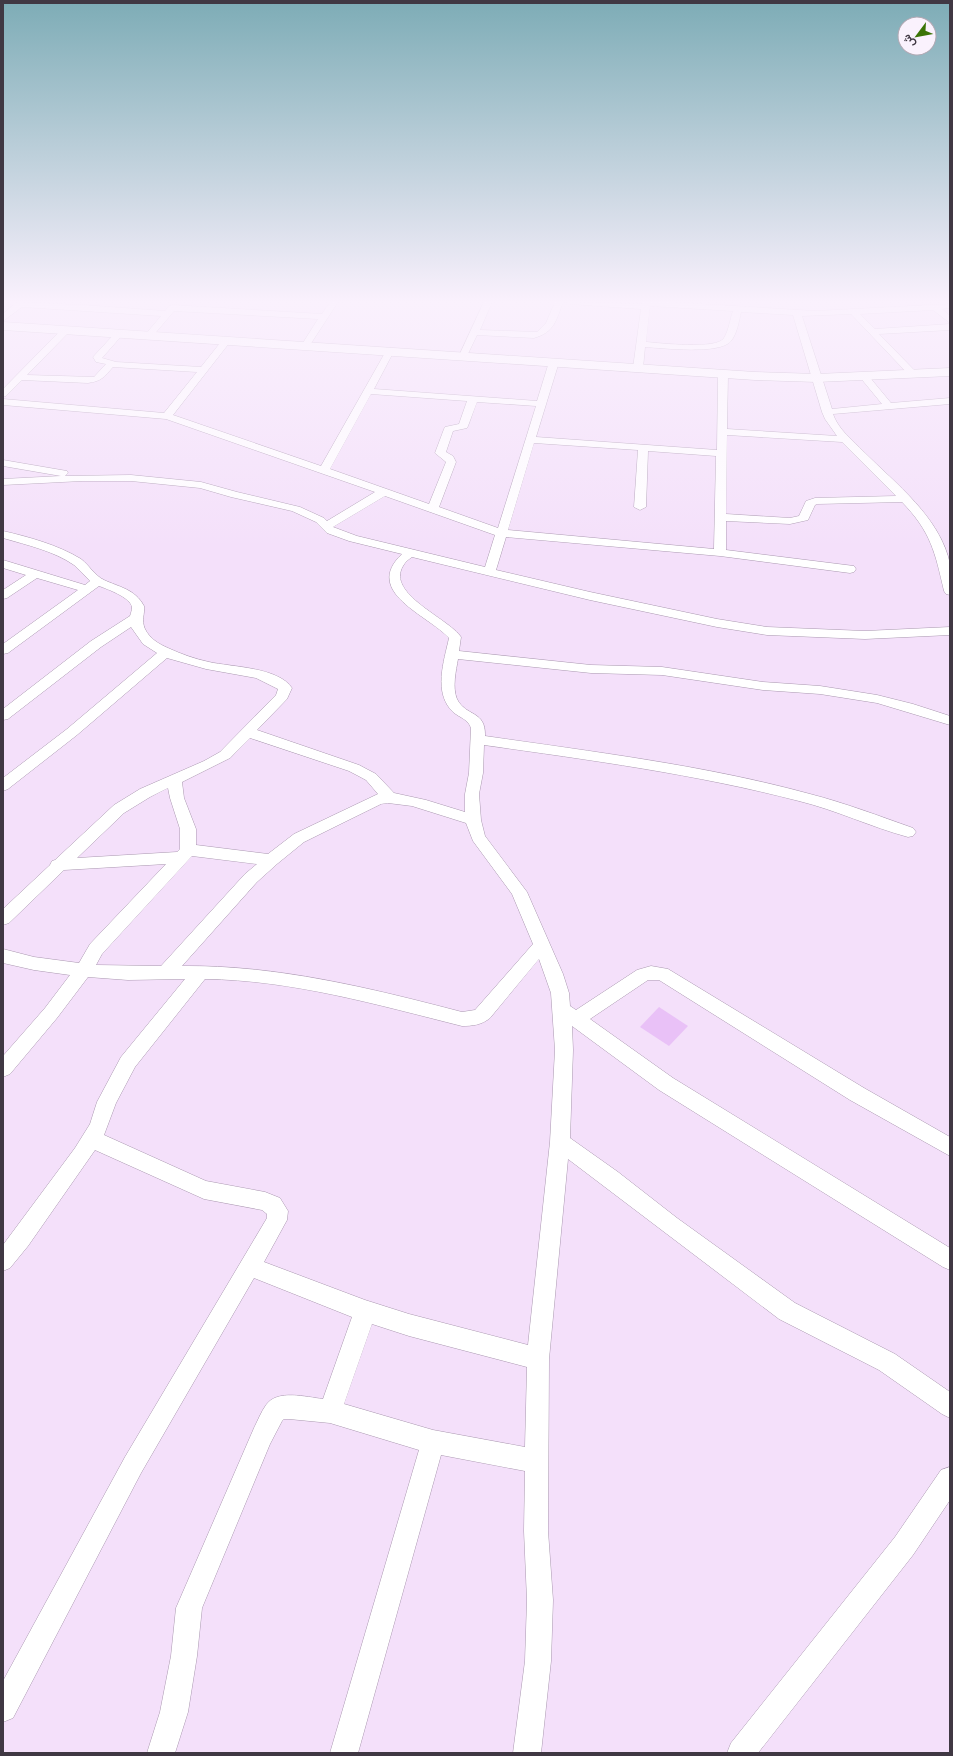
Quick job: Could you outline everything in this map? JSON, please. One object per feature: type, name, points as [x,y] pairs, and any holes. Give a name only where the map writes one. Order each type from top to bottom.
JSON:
[{"type":"street","points":[[3,394],[13,384]]},
{"type":"street","points":[[167,416],[192,384]]},
{"type":"street","points":[[324,470],[372,384]]},
{"type":"street","points":[[490,571],[548,384]]},
{"type":"street","points":[[720,553],[723,384]]},
{"type":"street","points":[[819,384],[830,419],[845,439],[906,499],[933,533],[946,557],[950,591]]},
{"type":"street","points":[[870,384],[888,406]]},
{"type":"street","points":[[368,391],[542,404]]},
{"type":"street","points":[[433,508],[451,462],[449,458],[440,453],[449,430],[463,426],[473,399]]},
{"type":"street","points":[[827,412],[950,401]]},
{"type":"street","points":[[3,402],[167,416],[502,533],[720,553],[850,569]]},
{"type":"street","points":[[722,432],[845,439]]},
{"type":"street","points":[[530,440],[643,449],[722,453]]},
{"type":"street","points":[[640,506],[643,449]]},
{"type":"street","points":[[3,463],[82,478]]},
{"type":"street","points":[[3,482],[82,478],[131,478],[200,485],[235,495],[296,509],[320,520],[331,531],[342,536],[598,598],[717,623],[767,631],[865,635],[950,631]]},
{"type":"street","points":[[326,526],[385,491]]},
{"type":"street","points":[[720,516],[790,521],[804,518],[810,504],[815,501],[906,499]]},
{"type":"street","points":[[3,534],[44,548],[77,562],[92,585]]},
{"type":"street","points":[[410,552],[397,567],[394,582],[398,592],[408,601],[451,631],[455,637],[448,691],[451,700],[458,709],[475,720],[478,728],[476,773],[472,794],[473,820],[478,837],[519,892],[542,944],[569,1014],[666,1084],[950,1260]]},
{"type":"street","points":[[3,564],[92,585],[115,587],[134,600],[139,611],[136,618],[96,644],[3,716]]},
{"type":"street","points":[[3,595],[36,573]]},
{"type":"street","points":[[3,650],[92,585]]},
{"type":"street","points":[[3,919],[58,865],[119,809],[140,796],[224,755],[282,696],[285,688],[276,680],[264,676],[212,667],[166,652],[153,646],[142,637],[136,618]]},
{"type":"street","points":[[3,786],[72,732],[166,652]]},
{"type":"street","points":[[452,654],[591,669],[662,671],[763,686],[820,690],[877,699],[908,707],[950,721]]},
{"type":"street","points":[[247,732],[354,768],[371,777],[389,797]]},
{"type":"street","points":[[478,740],[582,754],[716,778],[797,795],[908,832]]},
{"type":"street","points":[[3,1069],[46,1019],[84,970],[96,949],[184,853],[188,829],[177,798],[174,780]]},
{"type":"street","points":[[165,973],[251,878],[299,838],[315,830],[378,799],[389,797],[432,807],[473,820]]},
{"type":"street","points":[[58,865],[184,853],[271,860]]},
{"type":"street","points":[[3,956],[26,962],[84,970],[128,973],[201,972],[238,974],[338,988],[462,1019],[472,1019],[480,1017],[484,1013],[542,944]]},
{"type":"street","points":[[3,1261],[21,1239],[92,1138],[98,1127],[107,1102],[128,1062],[201,972]]},
{"type":"street","points":[[569,1014],[642,976],[651,973],[662,974],[857,1094],[950,1147]]},
{"type":"street","points":[[527,1753],[538,1661],[540,1600],[536,1532],[538,1359],[560,1142],[564,1050],[569,1014]]},
{"type":"street","points":[[3,1708],[133,1464],[251,1267],[277,1220],[278,1211],[273,1205],[265,1201],[204,1190],[149,1166],[92,1138]]},
{"type":"street","points":[[560,1142],[611,1178],[700,1248],[787,1311],[887,1362],[950,1406]]},
{"type":"street","points":[[251,1267],[365,1312],[538,1359]]},
{"type":"street","points":[[330,1411],[365,1312]]},
{"type":"street","points":[[163,1752],[174,1712],[184,1656],[189,1608],[262,1436],[274,1413],[284,1407],[330,1411],[433,1442],[537,1461]]},
{"type":"street","points":[[344,1753],[433,1442]]},
{"type":"street","points":[[741,1753],[904,1546],[950,1479]]},
{"type":"building","points":[[659,1007],[688,1026],[669,1046],[640,1027]]}]
